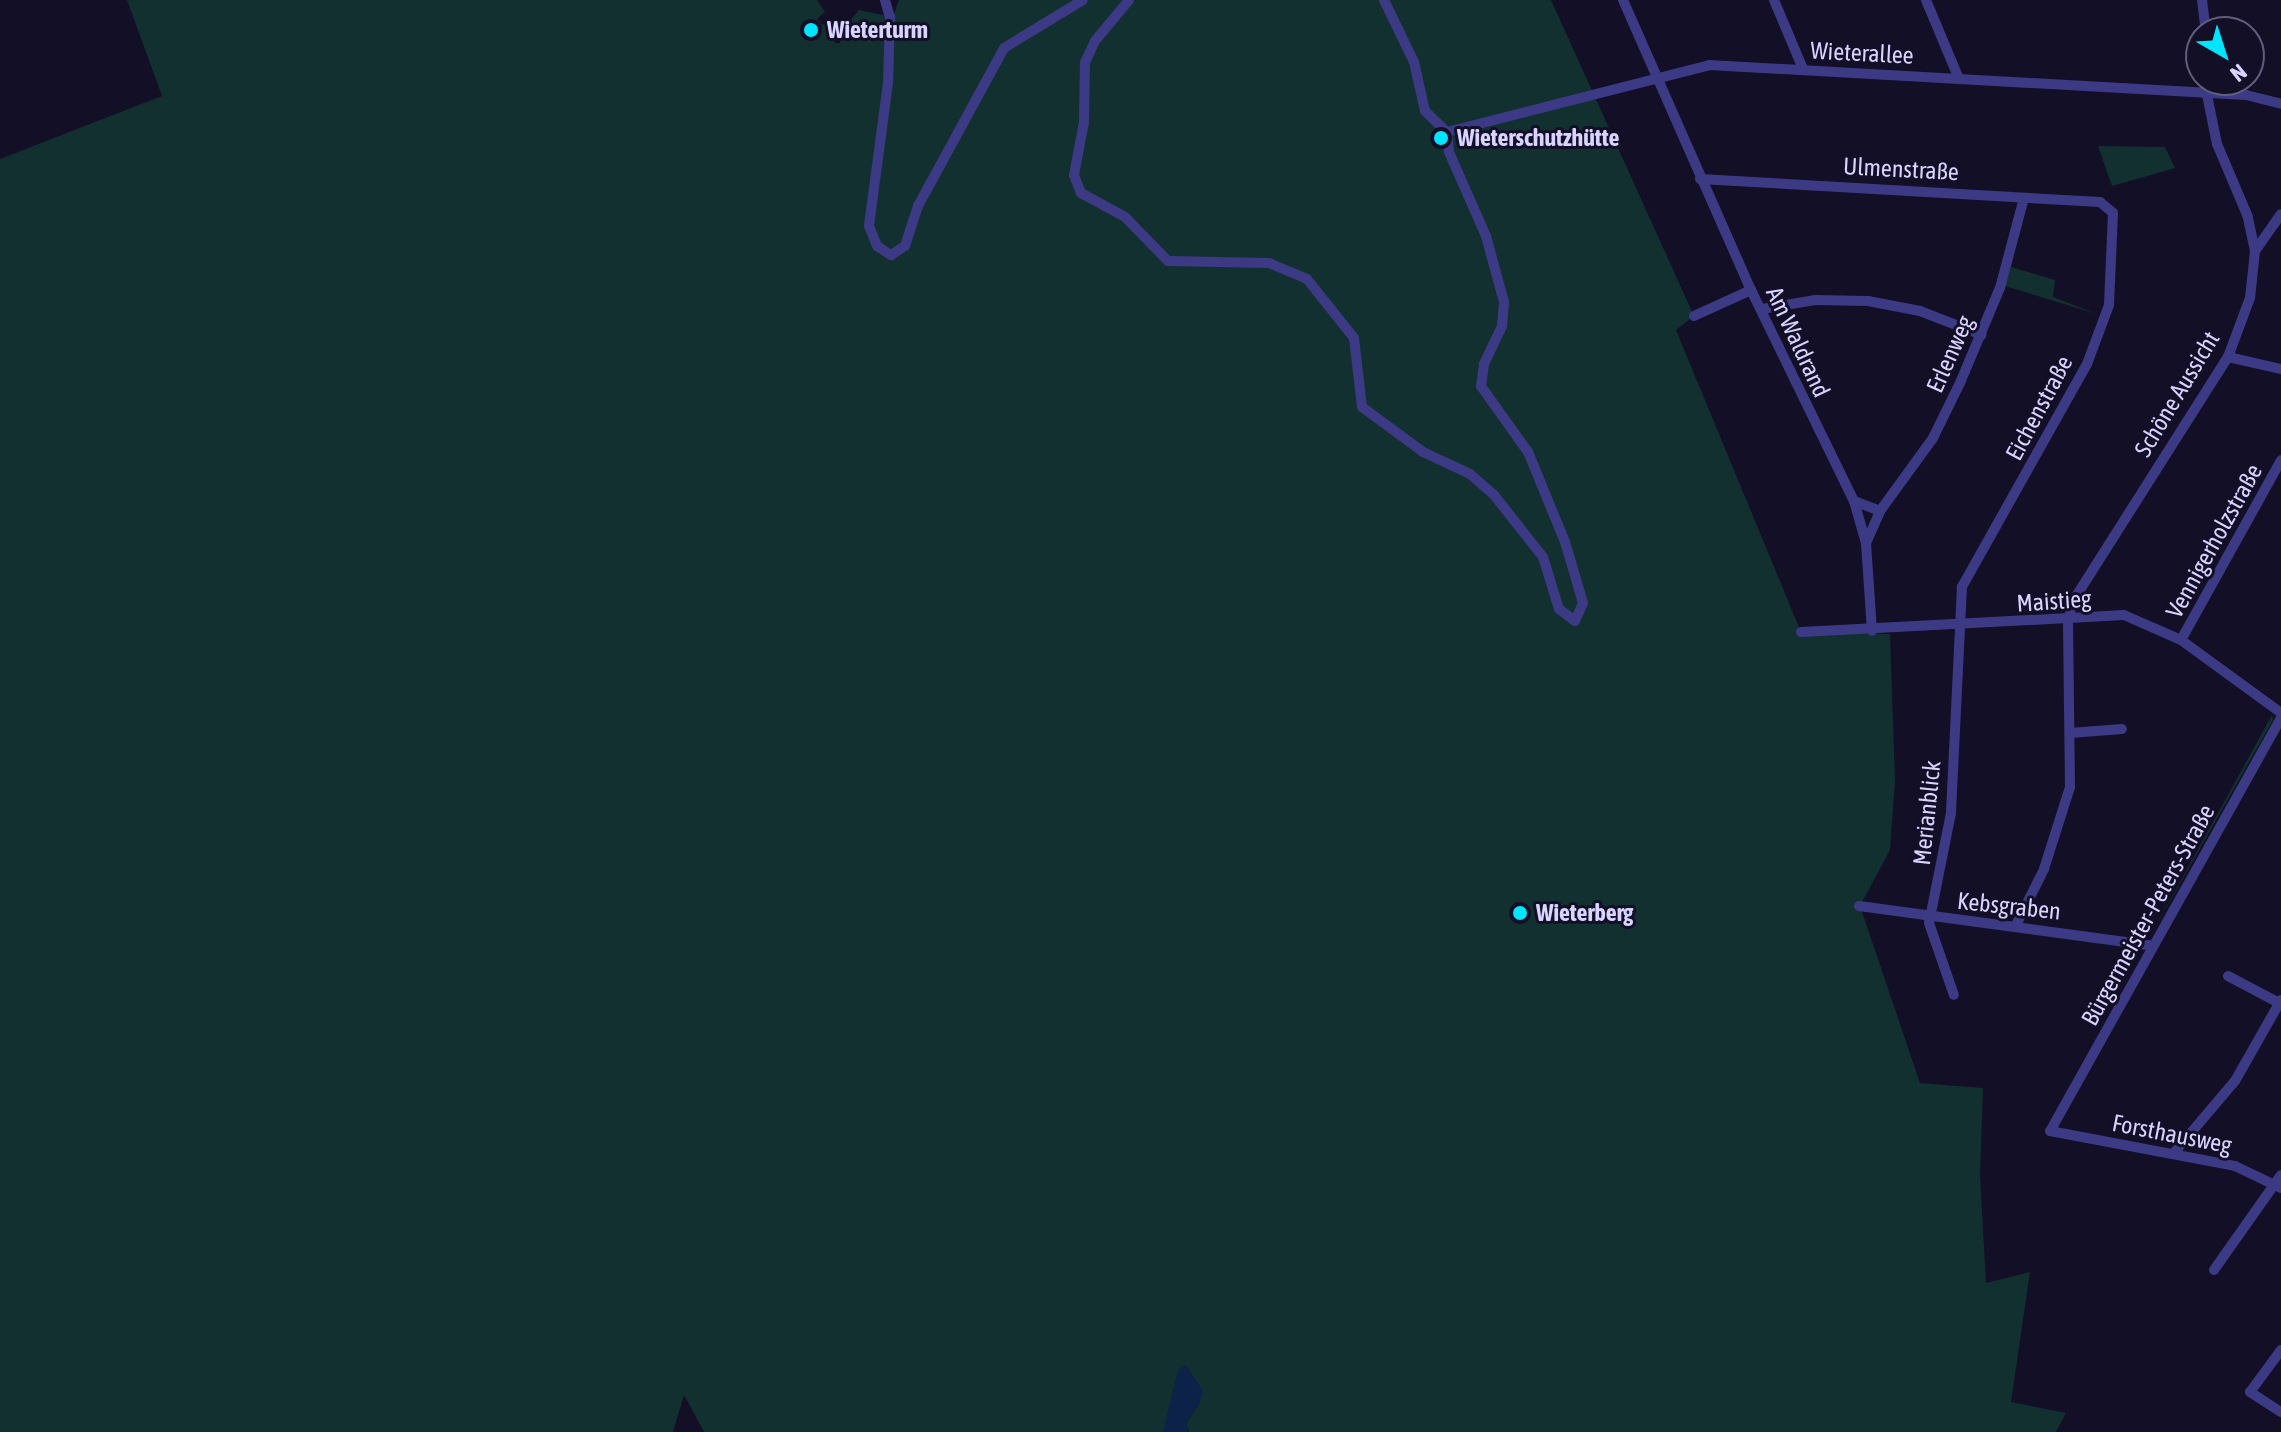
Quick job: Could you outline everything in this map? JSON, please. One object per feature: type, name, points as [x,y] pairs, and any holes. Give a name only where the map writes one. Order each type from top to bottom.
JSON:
[{"type":"street","points":[[885,0],[891,22],[887,97],[869,226],[877,246],[891,255],[905,246],[918,206],[1004,48],[1083,0]]},
{"type":"street","points":[[1129,0],[1095,41],[1085,62],[1084,122],[1074,175],[1081,193],[1125,217],[1168,261],[1269,263],[1307,279],[1354,338],[1362,407],[1417,449],[1470,474],[1494,495],[1543,557],[1562,614],[1575,621],[1583,603],[1565,542],[1528,452],[1481,386],[1484,364],[1502,326],[1504,302],[1486,236],[1449,152],[1447,132],[1425,111],[1411,53],[1384,0]]},
{"type":"street","name":"Am Waldrand","points":[[1623,0],[1751,290],[1854,501],[1866,543],[1872,631]]},
{"type":"street","points":[[1774,0],[1803,69]]},
{"type":"street","points":[[1926,0],[1959,79]]},
{"type":"street","name":"Wieterallee","points":[[1447,132],[1709,65],[2185,92]]},
{"type":"street","name":"Schöne Aussicht","points":[[2068,621],[2073,601],[2228,357],[2250,298],[2255,251],[2248,217],[2217,144],[2204,96]]},
{"type":"street","name":"Wieterallee","points":[[2224,96],[2281,104]]},
{"type":"street","name":"Ulmenstraße","points":[[1700,179],[2100,202]]},
{"type":"street","name":"Erlenweg","points":[[1866,543],[1880,511],[1933,438],[1982,335],[2024,198]]},
{"type":"street","name":"Eichenstraße","points":[[1957,628],[1962,587],[1978,551],[2068,403],[2109,305],[2115,219],[2100,202]]},
{"type":"street","points":[[2255,251],[2281,214]]},
{"type":"street","points":[[1694,316],[1751,290]]},
{"type":"street","points":[[1762,309],[1815,300],[1868,301],[1920,311],[1982,335]]},
{"type":"street","points":[[2228,357],[2281,369]]},
{"type":"street","name":"Vennigerholzstraße","points":[[2181,640],[2281,460]]},
{"type":"street","points":[[1854,501],[1880,511]]},
{"type":"street","name":"Maistieg","points":[[1801,632],[1957,628],[2124,615],[2181,640],[2281,716]]},
{"type":"street","points":[[2015,927],[2058,829],[2070,787],[2068,621]]},
{"type":"street","name":"Merianblick","points":[[1954,995],[1929,923],[1933,918],[1951,813],[1957,628]]},
{"type":"street","name":"Bürgermeister-Peters-Straße","points":[[2050,1131],[2281,716]]},
{"type":"street","points":[[2070,733],[2122,729]]},
{"type":"street","name":"Kebsgraben","points":[[1859,906],[2153,946]]},
{"type":"street","points":[[2173,1154],[2235,1081],[2280,1002],[2228,976]]},
{"type":"street","name":"Forsthausweg","points":[[2050,1131],[2235,1166],[2276,1186]]},
{"type":"street","points":[[2214,1270],[2281,1175]]},
{"type":"street","points":[[2281,1350],[2250,1392],[2281,1412]]},
{"type":"green space","points":[[127,0],[817,0],[825,12],[817,19],[822,25],[827,22],[835,43],[840,43],[840,32],[859,10],[893,17],[899,0],[1551,0],[1694,316],[1676,330],[1801,632],[1890,634],[1895,780],[1890,850],[1860,906],[1920,1083],[1983,1088],[1980,1175],[1986,1283],[2030,1272],[2011,1402],[2066,1413],[2056,1432],[1189,1432],[1186,1423],[1199,1404],[1163,1432],[704,1432],[684,1395],[673,1432],[0,1432],[0,159],[162,96]]},
{"type":"green space","points":[[2098,146],[2165,147],[2175,168],[2112,186]]},
{"type":"green space","points":[[2011,267],[2055,280],[2053,297],[2097,314],[2005,286]]},
{"type":"green space","points":[[2272,715],[2273,720],[2149,938]]},
{"type":"water","points":[[1186,1365],[1203,1391],[1199,1404],[1186,1423],[1189,1432],[1163,1432],[1178,1370]]},
{"type":"place","name":"Wieterturm","points":[[811,30]]},
{"type":"place","name":"Wieterschutzhütte","points":[[1441,138]]},
{"type":"place","name":"Wieterberg","points":[[1520,913]]}]
